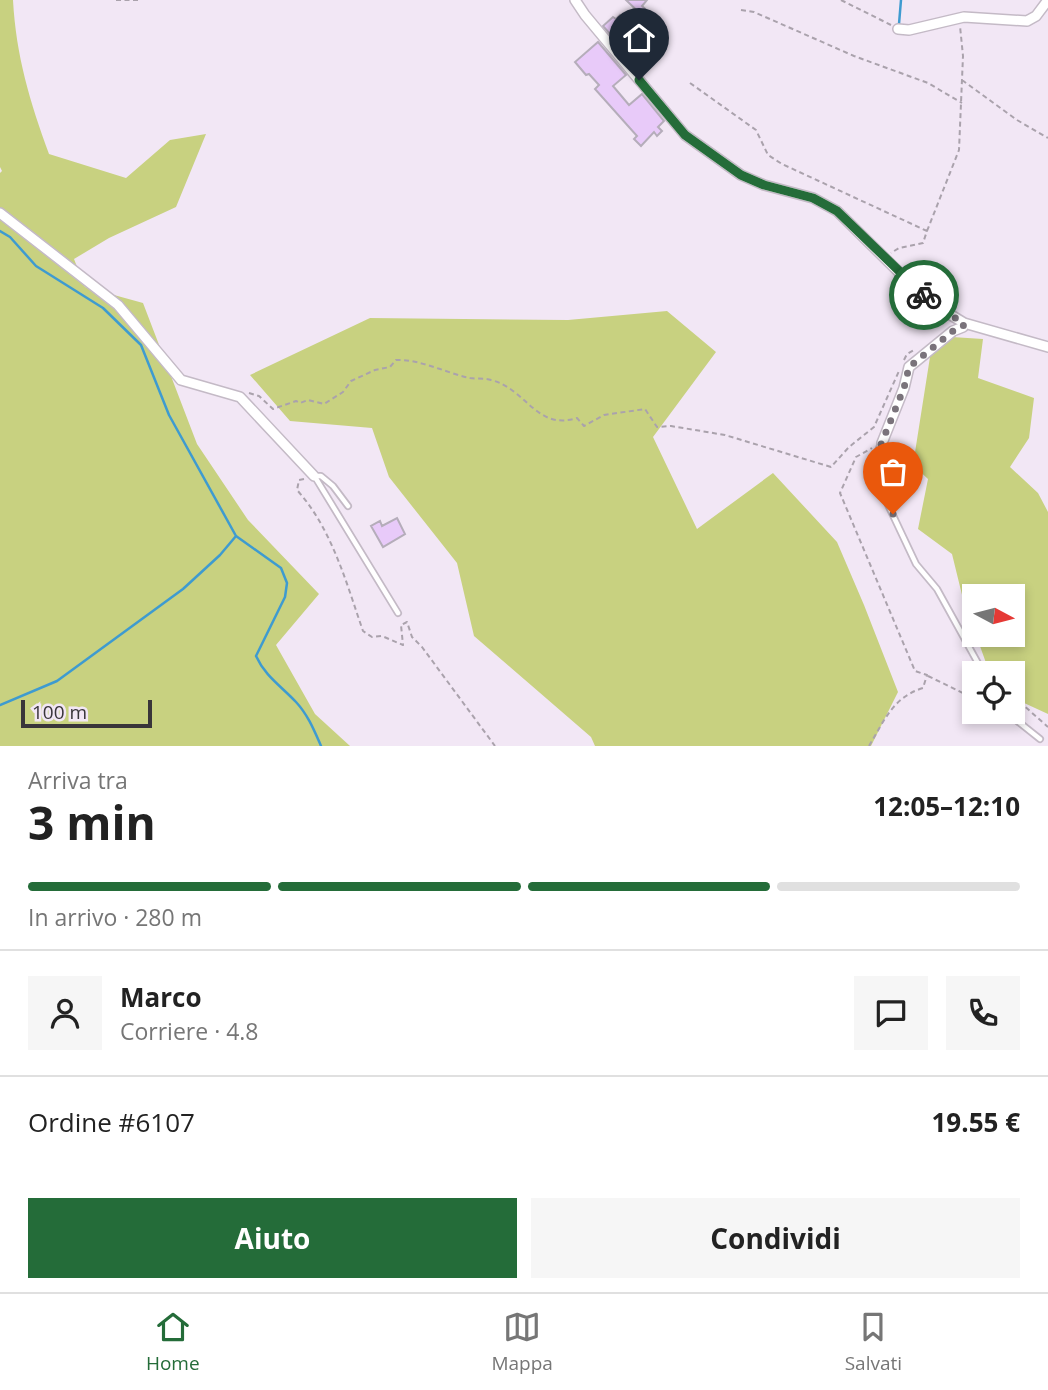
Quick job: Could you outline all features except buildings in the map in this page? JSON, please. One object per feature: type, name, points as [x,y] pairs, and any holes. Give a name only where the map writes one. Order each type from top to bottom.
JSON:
[{"type":"street","points":[[575,0],[685,135],[741,175],[764,185],[813,198],[837,211],[941,310],[964,323],[1048,347]]},
{"type":"street","points":[[898,29],[909,30],[958,18],[1027,21],[1036,16],[1048,0]]},
{"type":"street","points":[[0,213],[118,305],[181,380],[240,397],[313,477]]},
{"type":"street","points":[[882,443],[904,388],[909,367],[953,331],[963,327],[964,323]]},
{"type":"lane","points":[[882,443],[873,464],[881,490],[916,564],[937,589],[977,661]]},
{"type":"lane","points":[[348,506],[333,486],[321,476],[313,477],[398,613]]},
{"type":"lane","points":[[1021,724],[1040,739]]},
{"type":"path","points":[[116,0],[138,0]]},
{"type":"path","points":[[841,0],[898,29]]},
{"type":"path","points":[[741,10],[754,12],[854,56],[928,83],[962,103]]},
{"type":"path","points":[[884,257],[899,248],[923,243],[960,150],[963,56],[958,18]]},
{"type":"path","points":[[962,80],[1017,120],[1048,138]]},
{"type":"path","points":[[690,83],[756,130],[768,155],[782,164],[927,231]]},
{"type":"path","points":[[240,397],[250,393],[259,396],[274,409],[296,401],[300,403],[308,400],[324,404],[343,392],[351,381],[375,370],[390,367],[396,360],[411,359],[431,368],[491,380],[515,392],[530,403],[537,413],[562,423],[576,418],[584,426],[604,415],[645,409],[657,427],[671,426],[724,435],[831,467],[849,447],[874,427],[906,354],[912,350],[925,354]]},
{"type":"path","points":[[882,443],[856,457],[840,494],[915,671],[962,692]]},
{"type":"path","points":[[313,477],[299,480],[297,490],[324,526],[363,631],[372,637],[382,636],[404,645],[401,625],[407,622],[412,637],[495,746]]},
{"type":"path","points":[[869,746],[891,710],[908,693],[923,688],[927,675]]},
{"type":"path","points":[[1025,707],[1048,727]]},
{"type":"green space","points":[[0,0],[13,0],[17,40],[25,78],[49,154],[126,178],[170,140],[206,134],[176,207],[109,238],[74,259],[85,287],[143,303],[197,444],[248,520],[319,594],[276,645],[315,714],[350,746],[0,746]]},
{"type":"green space","points":[[667,311],[716,352],[653,437],[697,529],[773,473],[837,542],[898,692],[871,746],[595,746],[591,737],[474,636],[457,563],[389,477],[372,428],[290,421],[250,375],[370,318],[568,320]]},
{"type":"green space","points":[[952,337],[983,339],[978,378],[1034,398],[1029,438],[1010,467],[1038,493],[1048,512],[1048,714],[1025,703],[1025,661],[985,661],[981,648],[1026,648],[1026,584],[962,584],[962,595],[952,554],[918,529],[928,479],[913,465],[930,357]]},
{"type":"waterway","points":[[899,24],[901,0]]},
{"type":"waterway","points":[[0,231],[10,237],[36,266],[103,308],[141,345],[169,415],[236,536],[281,568],[287,583],[285,597],[256,656],[269,675],[304,712],[321,746]]},
{"type":"waterway","points":[[0,705],[57,681],[183,589],[220,555],[236,536]]},
{"type":"way so far","points":[[893,514],[881,490],[873,464],[904,388],[909,367],[953,331],[963,327],[964,323],[941,310],[924,295]]},
{"type":"route","points":[[639,80],[685,135],[741,175],[764,185],[813,198],[837,211],[924,295]]}]
